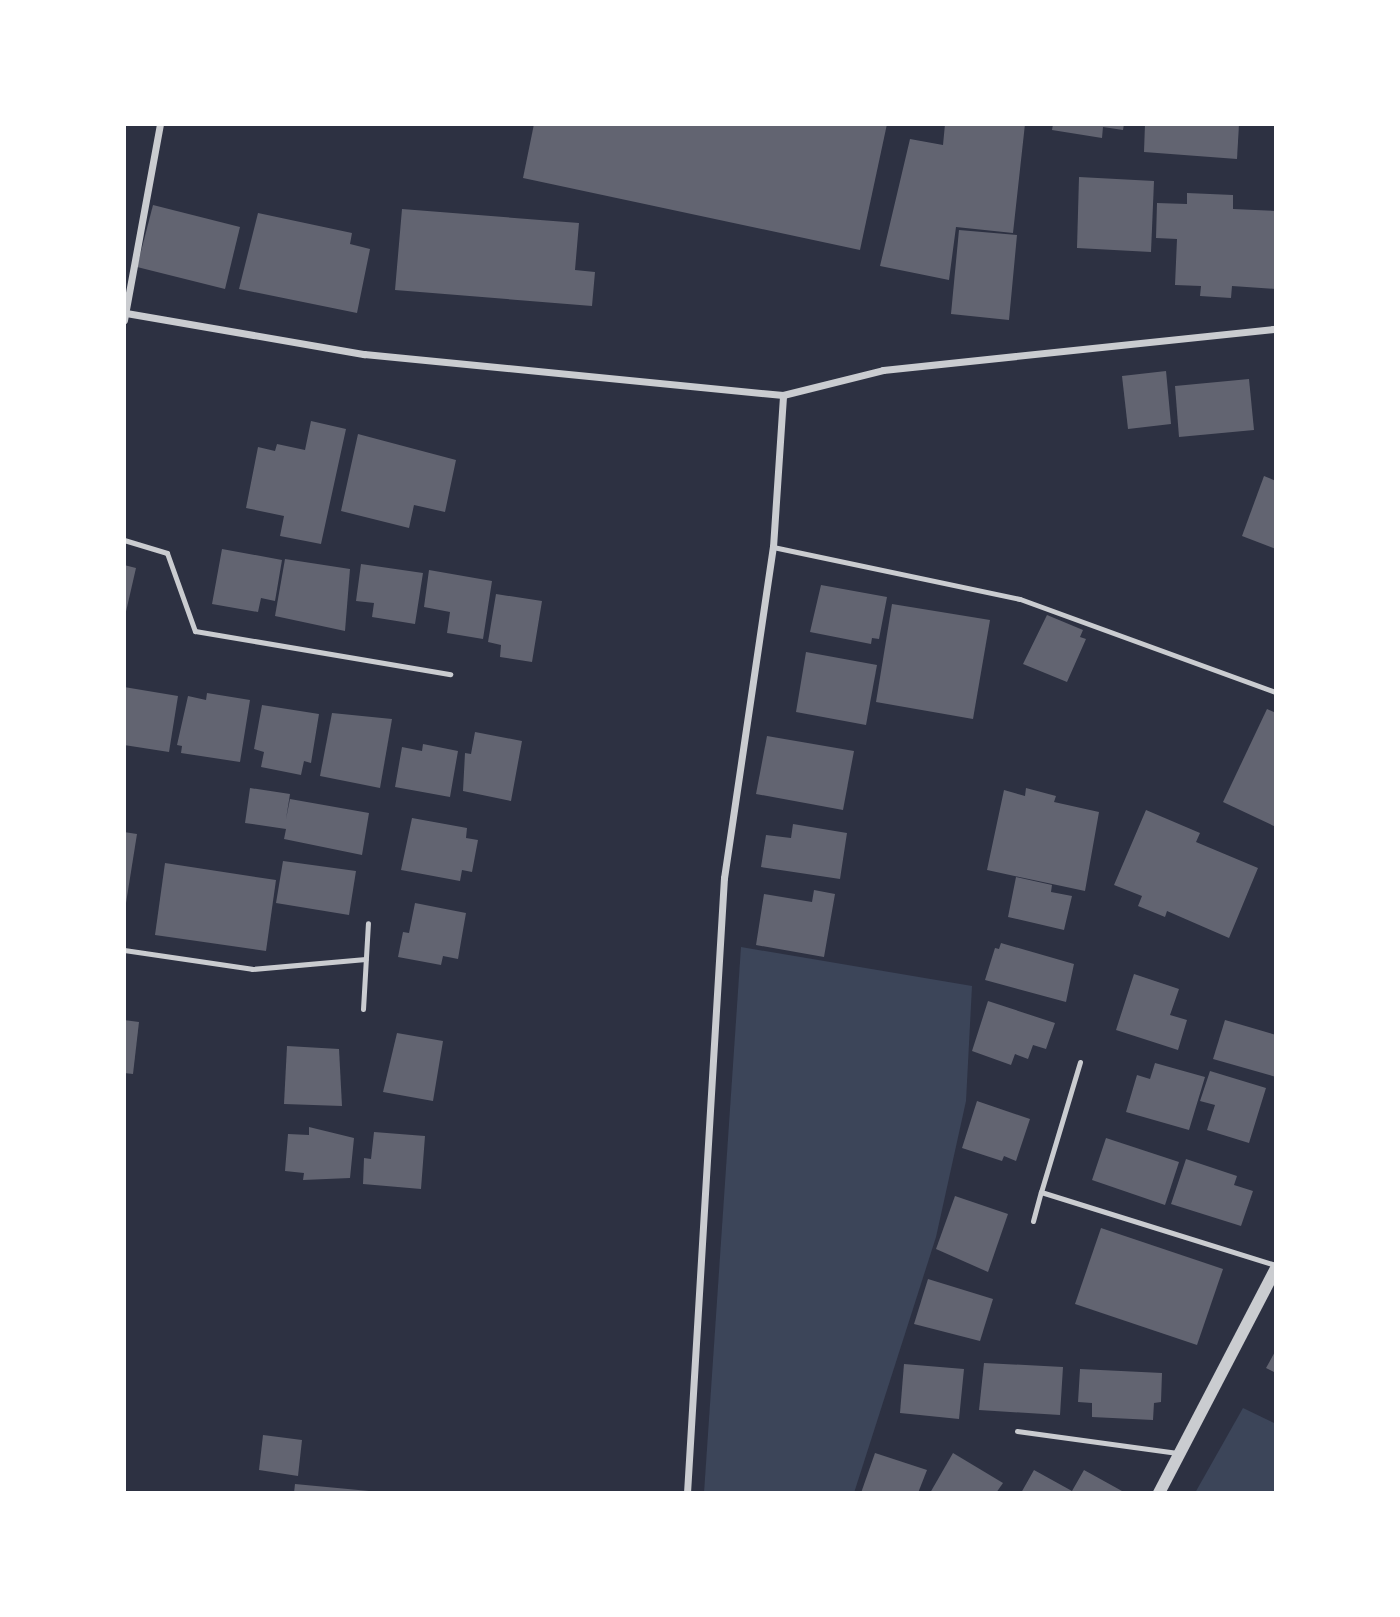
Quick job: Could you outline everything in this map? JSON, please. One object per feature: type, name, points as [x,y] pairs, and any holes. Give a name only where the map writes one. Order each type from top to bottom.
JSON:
[{"type":"street","points":[[160,124],[125,316],[364,354],[783,395],[883,370],[1276,329]]},
{"type":"street","points":[[687,1493],[724,878],[774,547],[783,395]]},
{"type":"street","points":[[1159,1493],[1276,1267]]},
{"type":"lane","points":[[124,540],[167,553],[195,631],[450,674]]},
{"type":"lane","points":[[774,547],[1020,599],[1276,692]]},
{"type":"lane","points":[[363,1009],[368,923]]},
{"type":"lane","points":[[124,950],[252,969],[366,959]]},
{"type":"lane","points":[[1032,1221],[1080,1062]]},
{"type":"lane","points":[[1041,1192],[1276,1267]]},
{"type":"lane","points":[[1017,1432],[1181,1454]]},
{"type":"shaded area","points":[[741,947],[972,986],[966,1101],[936,1237],[854,1493],[704,1493]]},
{"type":"shaded area","points":[[1243,1408],[1276,1424],[1276,1493],[1195,1493]]},
{"type":"building","points":[[534,124],[887,124],[860,250],[523,178]]},
{"type":"building","points":[[945,124],[1025,124],[1013,233],[956,227],[949,280],[880,266],[910,139],[943,145]]},
{"type":"building","points":[[1053,124],[1124,124],[1123,130],[1103,127],[1102,138],[1052,130]]},
{"type":"building","points":[[1145,124],[1239,124],[1237,159],[1144,152]]},
{"type":"building","points":[[1079,177],[1154,181],[1151,252],[1077,248]]},
{"type":"building","points":[[1187,193],[1233,195],[1233,209],[1276,211],[1276,289],[1232,286],[1231,298],[1200,296],[1201,286],[1175,285],[1177,239],[1156,238],[1157,203],[1187,204]]},
{"type":"building","points":[[153,205],[240,227],[225,289],[137,267]]},
{"type":"building","points":[[402,209],[579,223],[575,270],[595,272],[592,306],[395,290]]},
{"type":"building","points":[[258,213],[352,233],[350,244],[370,249],[357,313],[239,289]]},
{"type":"building","points":[[959,230],[1017,235],[1009,320],[951,314]]},
{"type":"building","points":[[1166,371],[1171,424],[1128,429],[1122,376]]},
{"type":"building","points":[[1249,379],[1254,430],[1179,437],[1175,386]]},
{"type":"building","points":[[311,421],[346,429],[321,544],[280,536],[284,516],[246,508],[258,447],[275,451],[277,444],[305,450]]},
{"type":"building","points":[[358,434],[456,460],[445,512],[414,505],[409,528],[341,511]]},
{"type":"building","points":[[1264,476],[1276,481],[1276,549],[1242,536]]},
{"type":"building","points":[[222,549],[282,560],[275,601],[261,598],[258,612],[212,604]]},
{"type":"building","points":[[285,559],[350,569],[345,631],[275,616]]},
{"type":"building","points":[[361,564],[423,573],[415,624],[372,617],[374,603],[356,601]]},
{"type":"building","points":[[124,565],[136,568],[125,616],[124,615]]},
{"type":"building","points":[[429,570],[492,581],[483,639],[447,633],[450,612],[424,607]]},
{"type":"building","points":[[821,585],[887,597],[879,639],[872,638],[871,644],[810,632]]},
{"type":"building","points":[[496,594],[542,601],[532,662],[500,657],[501,645],[488,642]]},
{"type":"building","points":[[892,604],[990,620],[973,719],[876,702]]},
{"type":"building","points":[[1047,615],[1083,630],[1080,637],[1086,639],[1067,682],[1023,664]]},
{"type":"building","points":[[806,652],[877,665],[866,725],[796,712]]},
{"type":"building","points":[[124,687],[178,696],[169,752],[124,745]]},
{"type":"building","points":[[207,693],[250,700],[240,762],[181,753],[182,746],[177,745],[188,696],[206,700]]},
{"type":"building","points":[[262,705],[319,714],[311,763],[304,761],[301,775],[261,767],[264,752],[254,749]]},
{"type":"building","points":[[1267,709],[1276,713],[1276,827],[1223,802]]},
{"type":"building","points":[[332,713],[392,719],[380,788],[320,776]]},
{"type":"building","points":[[475,732],[522,741],[511,801],[463,791],[465,753],[471,754]]},
{"type":"building","points":[[767,736],[854,751],[843,810],[756,794]]},
{"type":"building","points":[[423,744],[458,751],[450,797],[395,787],[402,747],[422,751]]},
{"type":"building","points":[[250,788],[290,794],[286,819],[290,799],[369,813],[362,855],[284,839],[286,829],[245,823]]},
{"type":"building","points":[[1026,788],[1056,796],[1054,802],[1099,812],[1085,891],[987,870],[1004,790],[1025,796]]},
{"type":"building","points":[[1146,810],[1200,833],[1196,842],[1258,868],[1229,938],[1167,911],[1165,917],[1138,906],[1142,896],[1114,885]]},
{"type":"building","points":[[412,818],[467,828],[466,838],[478,840],[472,872],[462,870],[460,881],[401,870]]},
{"type":"building","points":[[793,824],[847,833],[840,879],[761,867],[766,835],[791,838]]},
{"type":"building","points":[[124,832],[137,834],[126,903],[124,903]]},
{"type":"building","points":[[283,861],[356,871],[349,915],[276,903]]},
{"type":"building","points":[[165,863],[276,880],[266,951],[155,935]]},
{"type":"building","points":[[1016,877],[1052,885],[1051,892],[1072,896],[1064,930],[1008,917]]},
{"type":"building","points":[[814,890],[835,894],[824,957],[756,945],[764,894],[812,902]]},
{"type":"building","points":[[415,903],[466,913],[458,959],[443,956],[441,965],[398,957],[403,932],[409,933]]},
{"type":"building","points":[[1001,943],[1074,964],[1066,1002],[985,980],[995,948],[999,949]]},
{"type":"building","points":[[1134,974],[1179,989],[1170,1015],[1187,1020],[1178,1050],[1116,1030]]},
{"type":"building","points":[[988,1001],[1055,1023],[1046,1049],[1033,1045],[1028,1059],[1015,1054],[1011,1065],[972,1051]]},
{"type":"building","points":[[124,1020],[139,1022],[133,1074],[124,1073]]},
{"type":"building","points":[[1225,1020],[1276,1035],[1276,1077],[1213,1059]]},
{"type":"building","points":[[397,1033],[443,1041],[433,1101],[383,1092]]},
{"type":"building","points":[[287,1046],[339,1049],[342,1106],[284,1104]]},
{"type":"building","points":[[1155,1063],[1205,1077],[1189,1130],[1126,1112],[1137,1075],[1150,1079]]},
{"type":"building","points":[[1210,1071],[1266,1088],[1249,1143],[1207,1130],[1215,1105],[1200,1101]]},
{"type":"building","points":[[977,1101],[1030,1119],[1016,1161],[1004,1156],[1002,1161],[962,1148]]},
{"type":"building","points":[[309,1127],[354,1138],[350,1178],[303,1180],[304,1173],[285,1171],[288,1134],[309,1135]]},
{"type":"building","points":[[374,1132],[425,1136],[421,1189],[363,1184],[364,1158],[371,1159]]},
{"type":"building","points":[[1106,1138],[1179,1162],[1165,1205],[1092,1180]]},
{"type":"building","points":[[1186,1159],[1237,1176],[1234,1185],[1253,1191],[1241,1226],[1171,1204]]},
{"type":"building","points":[[955,1196],[1008,1214],[988,1272],[936,1249]]},
{"type":"building","points":[[1101,1228],[1223,1269],[1197,1345],[1075,1304]]},
{"type":"building","points":[[928,1279],[993,1299],[980,1341],[914,1324]]},
{"type":"building","points":[[1276,1350],[1276,1373],[1266,1368]]},
{"type":"building","points":[[984,1363],[1063,1367],[1060,1415],[979,1410]]},
{"type":"building","points":[[904,1364],[964,1369],[959,1419],[900,1413]]},
{"type":"building","points":[[1080,1369],[1162,1373],[1161,1402],[1154,1403],[1153,1420],[1092,1417],[1092,1403],[1078,1402]]},
{"type":"building","points":[[263,1435],[302,1440],[298,1476],[259,1470]]},
{"type":"building","points":[[875,1453],[927,1470],[918,1493],[861,1493]]},
{"type":"building","points":[[953,1453],[1003,1483],[996,1493],[930,1493]]},
{"type":"building","points":[[1034,1470],[1072,1491],[1084,1470],[1122,1491],[1021,1493]]},
{"type":"building","points":[[295,1484],[369,1491],[294,1493]]}]
